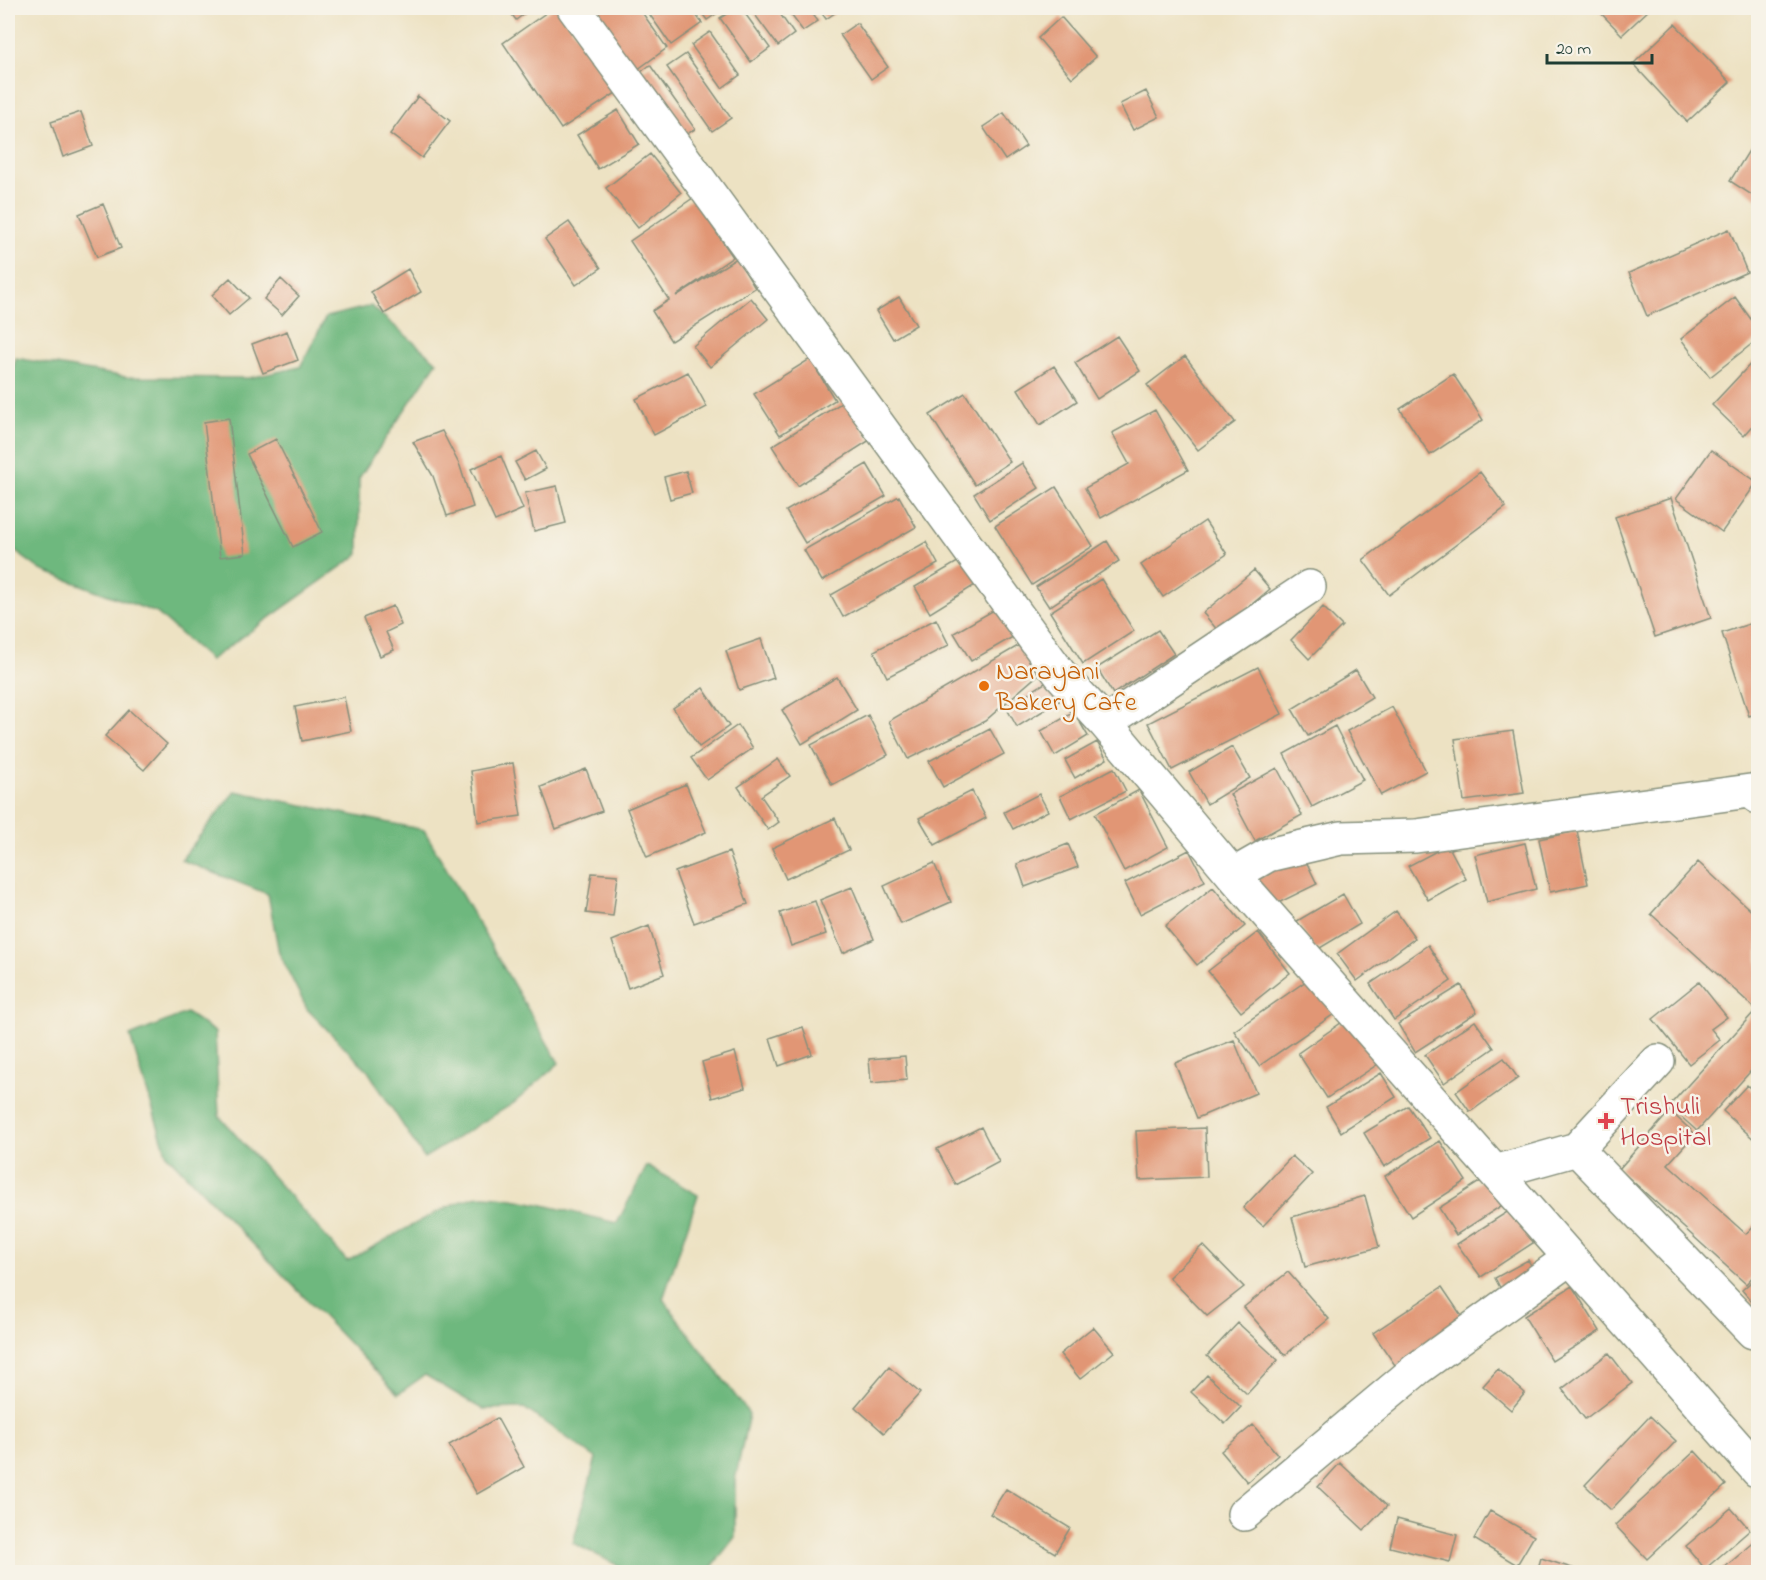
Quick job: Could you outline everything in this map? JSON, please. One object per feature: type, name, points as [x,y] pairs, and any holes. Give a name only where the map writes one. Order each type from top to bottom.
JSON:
[{"type":"street","points":[[574,8],[1060,674],[1106,723],[1233,875],[1758,1471]]},
{"type":"street","points":[[1106,723],[1309,587]]},
{"type":"street","points":[[1233,875],[1268,855],[1341,838],[1416,836],[1756,789]]},
{"type":"street","points":[[1495,1172],[1577,1149],[1658,1061]]},
{"type":"street","points":[[1577,1149],[1753,1332]]},
{"type":"street","points":[[1244,1514],[1417,1369],[1570,1258]]},
{"type":"green space","points":[[371,306],[437,362],[359,478],[359,554],[210,660],[157,613],[41,570],[8,546],[8,386],[16,358],[126,377],[249,378],[300,367],[326,317]]},
{"type":"green space","points":[[235,791],[424,830],[559,1063],[514,1103],[424,1158],[368,1071],[307,1009],[279,953],[268,894],[181,860]]},
{"type":"green space","points":[[186,1013],[215,1032],[219,1116],[347,1261],[435,1213],[470,1198],[498,1197],[617,1223],[647,1166],[698,1195],[663,1299],[749,1414],[735,1480],[735,1537],[708,1572],[631,1572],[573,1543],[596,1458],[524,1408],[482,1409],[425,1375],[398,1394],[167,1155],[130,1036]]},
{"type":"building","points":[[507,8],[532,8],[516,20]]},
{"type":"building","points":[[553,8],[558,8],[616,93],[561,129],[503,43]]},
{"type":"building","points":[[591,8],[639,8],[667,48],[634,72]]},
{"type":"building","points":[[645,8],[691,8],[702,23],[671,45]]},
{"type":"building","points":[[698,8],[725,8],[707,20]]},
{"type":"building","points":[[736,8],[741,8],[770,48],[751,62],[720,18]]},
{"type":"building","points":[[750,8],[776,8],[794,34],[778,46]]},
{"type":"building","points":[[786,8],[808,8],[818,21],[803,31]]},
{"type":"building","points":[[818,8],[842,8],[826,19]]},
{"type":"building","points":[[1596,8],[1651,8],[1622,35]]},
{"type":"building","points":[[1061,17],[1096,57],[1072,78],[1038,38]]},
{"type":"building","points":[[857,23],[888,67],[871,79],[840,35]]},
{"type":"building","points":[[1675,24],[1730,82],[1687,122],[1633,64]]},
{"type":"building","points":[[710,32],[740,75],[722,88],[691,45]]},
{"type":"building","points":[[686,54],[731,118],[712,131],[667,67]]},
{"type":"building","points":[[650,65],[695,129],[681,138],[637,75]]},
{"type":"building","points":[[1146,91],[1159,117],[1133,130],[1120,104]]},
{"type":"building","points":[[418,96],[450,121],[422,158],[390,134]]},
{"type":"building","points":[[618,110],[639,144],[598,169],[577,135]]},
{"type":"building","points":[[81,112],[93,146],[63,157],[51,122]]},
{"type":"building","points":[[1004,113],[1026,146],[1005,160],[983,127]]},
{"type":"building","points":[[1758,136],[1758,199],[1730,181]]},
{"type":"building","points":[[650,154],[681,193],[638,228],[606,188]]},
{"type":"building","points":[[693,198],[733,257],[676,296],[737,258],[755,288],[671,341],[652,311],[669,300],[630,241]]},
{"type":"building","points":[[103,204],[121,248],[97,257],[79,214]]},
{"type":"building","points":[[569,222],[601,268],[576,285],[545,239]]},
{"type":"building","points":[[1729,229],[1747,272],[1647,316],[1629,273]]},
{"type":"building","points":[[408,269],[421,292],[384,314],[371,292]]},
{"type":"building","points":[[230,278],[249,298],[229,315],[212,295]]},
{"type":"building","points":[[281,279],[299,296],[282,315],[264,299]]},
{"type":"building","points":[[899,297],[916,325],[893,339],[876,311]]},
{"type":"building","points":[[1735,297],[1758,329],[1758,339],[1710,377],[1681,339]]},
{"type":"building","points":[[751,298],[768,319],[710,367],[693,346]]},
{"type":"building","points":[[287,331],[298,360],[263,373],[252,344]]},
{"type":"building","points":[[1117,336],[1140,371],[1097,399],[1075,363]]},
{"type":"building","points":[[1185,356],[1235,422],[1198,450],[1147,385]]},
{"type":"building","points":[[1758,356],[1758,420],[1744,436],[1712,405]]},
{"type":"building","points":[[810,359],[835,400],[780,435],[754,394]]},
{"type":"building","points":[[1054,366],[1077,401],[1040,425],[1018,389]]},
{"type":"building","points":[[688,372],[707,407],[654,435],[636,399]]},
{"type":"building","points":[[1453,374],[1483,420],[1430,455],[1400,409]]},
{"type":"building","points":[[965,393],[1010,462],[975,485],[930,415]]},
{"type":"building","points":[[846,400],[870,440],[798,486],[772,446]]},
{"type":"building","points":[[1155,410],[1188,470],[1101,518],[1085,488],[1129,464],[1112,433]]},
{"type":"building","points":[[229,418],[245,554],[220,557],[204,422]]},
{"type":"building","points":[[442,431],[460,466],[473,507],[447,516],[433,476],[413,442]]},
{"type":"building","points":[[276,439],[322,532],[293,547],[247,454]]},
{"type":"building","points":[[1711,450],[1757,482],[1722,532],[1676,499]]},
{"type":"building","points":[[536,451],[546,469],[525,480],[515,462]]},
{"type":"building","points":[[501,456],[523,509],[495,521],[471,469]]},
{"type":"building","points":[[1022,463],[1039,488],[990,520],[974,494]]},
{"type":"building","points":[[867,464],[886,496],[805,543],[786,511]]},
{"type":"building","points":[[686,471],[692,493],[670,499],[664,477]]},
{"type":"building","points":[[1480,472],[1506,507],[1389,595],[1363,560]]},
{"type":"building","points":[[557,486],[566,523],[534,531],[525,493]]},
{"type":"building","points":[[1056,487],[1093,546],[1032,585],[995,526]]},
{"type":"building","points":[[899,496],[916,527],[822,581],[804,550]]},
{"type":"building","points":[[1671,498],[1711,618],[1655,637],[1615,517]]},
{"type":"building","points":[[1205,521],[1227,554],[1163,597],[1141,565]]},
{"type":"building","points":[[1107,541],[1119,561],[1049,607],[1036,587]]},
{"type":"building","points":[[926,542],[938,564],[843,617],[831,595]]},
{"type":"building","points":[[966,557],[980,582],[930,613],[915,587]]},
{"type":"building","points":[[1254,570],[1270,589],[1219,632],[1203,613]]},
{"type":"building","points":[[1101,579],[1134,631],[1083,664],[1050,612]]},
{"type":"building","points":[[393,606],[401,625],[386,632],[394,650],[380,656],[364,618]]},
{"type":"building","points":[[1001,606],[1018,634],[971,661],[954,633]]},
{"type":"building","points":[[1323,607],[1342,626],[1309,659],[1291,640]]},
{"type":"building","points":[[936,619],[949,645],[887,677],[874,651]]},
{"type":"building","points":[[1758,621],[1758,713],[1749,716],[1722,633]]},
{"type":"building","points":[[1158,630],[1174,654],[1113,694],[1097,668]]},
{"type":"building","points":[[761,639],[774,678],[739,690],[726,651]]},
{"type":"building","points":[[1023,643],[1040,673],[985,721],[908,759],[889,721]]},
{"type":"building","points":[[1258,667],[1282,714],[1172,770],[1148,723]]},
{"type":"building","points":[[1356,670],[1372,697],[1308,736],[1292,709]]},
{"type":"building","points":[[837,677],[857,710],[802,744],[782,710]]},
{"type":"building","points":[[1053,678],[1064,698],[1017,727],[1006,707]]},
{"type":"building","points":[[703,688],[729,726],[699,747],[673,708]]},
{"type":"building","points":[[344,697],[351,731],[302,741],[295,707]]},
{"type":"building","points":[[1392,707],[1426,771],[1381,795],[1347,731]]},
{"type":"building","points":[[129,710],[167,744],[144,770],[105,736]]},
{"type":"building","points":[[1074,712],[1088,736],[1055,756],[1041,731]]},
{"type":"building","points":[[868,715],[888,755],[832,785],[811,745]]},
{"type":"building","points":[[738,725],[753,748],[707,780],[691,758]]},
{"type":"building","points":[[1335,726],[1363,780],[1312,807],[1284,754]]},
{"type":"building","points":[[990,729],[1004,754],[943,787],[929,761]]},
{"type":"building","points":[[1513,731],[1524,793],[1464,801],[1455,739]]},
{"type":"building","points":[[1097,742],[1107,759],[1075,778],[1065,760]]},
{"type":"building","points":[[1232,747],[1250,778],[1207,804],[1189,772]]},
{"type":"building","points":[[778,759],[790,776],[761,796],[779,822],[768,830],[738,787]]},
{"type":"building","points":[[513,763],[521,816],[478,822],[471,771]]},
{"type":"building","points":[[1114,768],[1126,791],[1071,819],[1060,796]]},
{"type":"building","points":[[1277,768],[1302,815],[1255,841],[1230,794]]},
{"type":"building","points":[[586,769],[602,811],[556,829],[541,787]]},
{"type":"building","points":[[686,784],[706,832],[647,857],[627,809]]},
{"type":"building","points":[[1139,790],[1168,847],[1124,871],[1095,814]]},
{"type":"building","points":[[972,791],[986,818],[935,845],[919,818]]},
{"type":"building","points":[[1039,794],[1048,811],[1013,829],[1004,812]]},
{"type":"building","points":[[835,818],[849,850],[786,879],[772,848]]},
{"type":"building","points":[[1577,831],[1588,884],[1550,892],[1539,839]]},
{"type":"building","points":[[1525,843],[1536,889],[1487,902],[1475,855]]},
{"type":"building","points":[[1068,844],[1078,867],[1025,887],[1017,864]]},
{"type":"building","points":[[1448,845],[1466,879],[1428,900],[1408,866]]},
{"type":"building","points":[[1189,850],[1205,881],[1140,914],[1125,883]]},
{"type":"building","points":[[729,852],[748,904],[694,923],[675,872]]},
{"type":"building","points":[[1303,855],[1317,884],[1268,908],[1254,880]]},
{"type":"building","points":[[1698,862],[1758,917],[1758,1011],[1651,914]]},
{"type":"building","points":[[934,863],[951,902],[901,924],[884,886]]},
{"type":"building","points":[[592,873],[618,875],[613,916],[586,913]]},
{"type":"building","points":[[852,887],[874,939],[843,953],[820,900]]},
{"type":"building","points":[[1213,887],[1245,926],[1197,965],[1165,926]]},
{"type":"building","points":[[1343,894],[1360,924],[1315,951],[1297,921]]},
{"type":"building","points":[[815,901],[826,934],[791,946],[780,913]]},
{"type":"building","points":[[1396,911],[1415,938],[1357,981],[1337,954]]},
{"type":"building","points":[[649,926],[664,974],[628,988],[612,941]]},
{"type":"building","points":[[1258,932],[1290,973],[1241,1012],[1208,971]]},
{"type":"building","points":[[1428,945],[1451,981],[1394,1020],[1370,984]]},
{"type":"building","points":[[1309,979],[1334,1014],[1259,1066],[1234,1031]]},
{"type":"building","points":[[1699,982],[1727,1017],[1711,1029],[1720,1040],[1689,1064],[1653,1019]]},
{"type":"building","points":[[1461,985],[1477,1012],[1415,1052],[1398,1024]]},
{"type":"building","points":[[1755,1011],[1758,1015],[1758,1063],[1697,1131],[1669,1106]]},
{"type":"building","points":[[1348,1018],[1378,1064],[1327,1098],[1298,1053]]},
{"type":"building","points":[[1475,1021],[1494,1048],[1444,1083],[1425,1055]]},
{"type":"building","points":[[803,1027],[812,1054],[779,1066],[770,1038]]},
{"type":"building","points":[[1234,1040],[1256,1093],[1197,1118],[1175,1063]]},
{"type":"building","points":[[735,1052],[745,1088],[712,1098],[702,1062]]},
{"type":"building","points":[[905,1056],[907,1080],[871,1083],[869,1059]]},
{"type":"building","points":[[1504,1058],[1518,1078],[1470,1112],[1456,1092]]},
{"type":"building","points":[[1381,1073],[1396,1097],[1341,1132],[1326,1107]]},
{"type":"building","points":[[1747,1085],[1758,1096],[1758,1143],[1723,1111]]},
{"type":"building","points":[[1408,1106],[1430,1138],[1384,1167],[1364,1133]]},
{"type":"building","points":[[1670,1111],[1695,1134],[1668,1164],[1746,1234],[1758,1221],[1758,1271],[1746,1284],[1619,1169]]},
{"type":"building","points":[[981,1127],[999,1162],[956,1185],[937,1149]]},
{"type":"building","points":[[1205,1128],[1207,1177],[1139,1180],[1136,1131]]},
{"type":"building","points":[[1440,1141],[1466,1181],[1411,1217],[1385,1176]]},
{"type":"building","points":[[1292,1156],[1312,1174],[1263,1226],[1243,1208]]},
{"type":"building","points":[[1487,1177],[1504,1204],[1456,1235],[1439,1208]]},
{"type":"building","points":[[1365,1196],[1379,1247],[1305,1267],[1292,1217]]},
{"type":"building","points":[[1515,1207],[1539,1239],[1481,1277],[1457,1244]]},
{"type":"building","points":[[1203,1245],[1244,1287],[1207,1316],[1169,1277]]},
{"type":"building","points":[[1528,1260],[1536,1274],[1503,1293],[1495,1278]]},
{"type":"building","points":[[1288,1272],[1329,1319],[1285,1355],[1244,1307]]},
{"type":"building","points":[[1758,1276],[1758,1309],[1742,1290]]},
{"type":"building","points":[[1572,1286],[1600,1331],[1552,1361],[1524,1316]]},
{"type":"building","points":[[1442,1287],[1465,1321],[1397,1368],[1373,1333]]},
{"type":"building","points":[[1238,1323],[1278,1360],[1247,1394],[1207,1356]]},
{"type":"building","points":[[1093,1327],[1114,1352],[1080,1379],[1060,1354]]},
{"type":"building","points":[[1609,1353],[1632,1383],[1585,1419],[1562,1389]]},
{"type":"building","points":[[889,1367],[920,1393],[884,1433],[855,1407]]},
{"type":"building","points":[[1498,1369],[1525,1393],[1511,1410],[1483,1386]]},
{"type":"building","points":[[1207,1375],[1241,1407],[1225,1424],[1191,1392]]},
{"type":"building","points":[[1650,1416],[1676,1441],[1611,1510],[1585,1485]]},
{"type":"building","points":[[497,1418],[524,1467],[477,1494],[449,1445]]},
{"type":"building","points":[[1253,1425],[1278,1455],[1247,1482],[1221,1451]]},
{"type":"building","points":[[1695,1451],[1726,1485],[1647,1559],[1615,1525]]},
{"type":"building","points":[[1340,1463],[1387,1506],[1364,1530],[1318,1487]]},
{"type":"building","points":[[1006,1489],[1070,1528],[1055,1553],[990,1514]]},
{"type":"building","points":[[1731,1508],[1750,1530],[1705,1569],[1686,1546]]},
{"type":"building","points":[[1490,1511],[1534,1536],[1517,1565],[1474,1539]]},
{"type":"building","points":[[1397,1519],[1457,1535],[1450,1562],[1390,1547]]},
{"type":"building","points":[[1758,1539],[1758,1572],[1719,1572]]},
{"type":"building","points":[[1541,1558],[1584,1572],[1537,1572]]},
{"type":"place","name":"Narayani Bakery Cafe","points":[[984,686]]},
{"type":"place","name":"Trishuli Hospital","points":[[1606,1121]]}]
